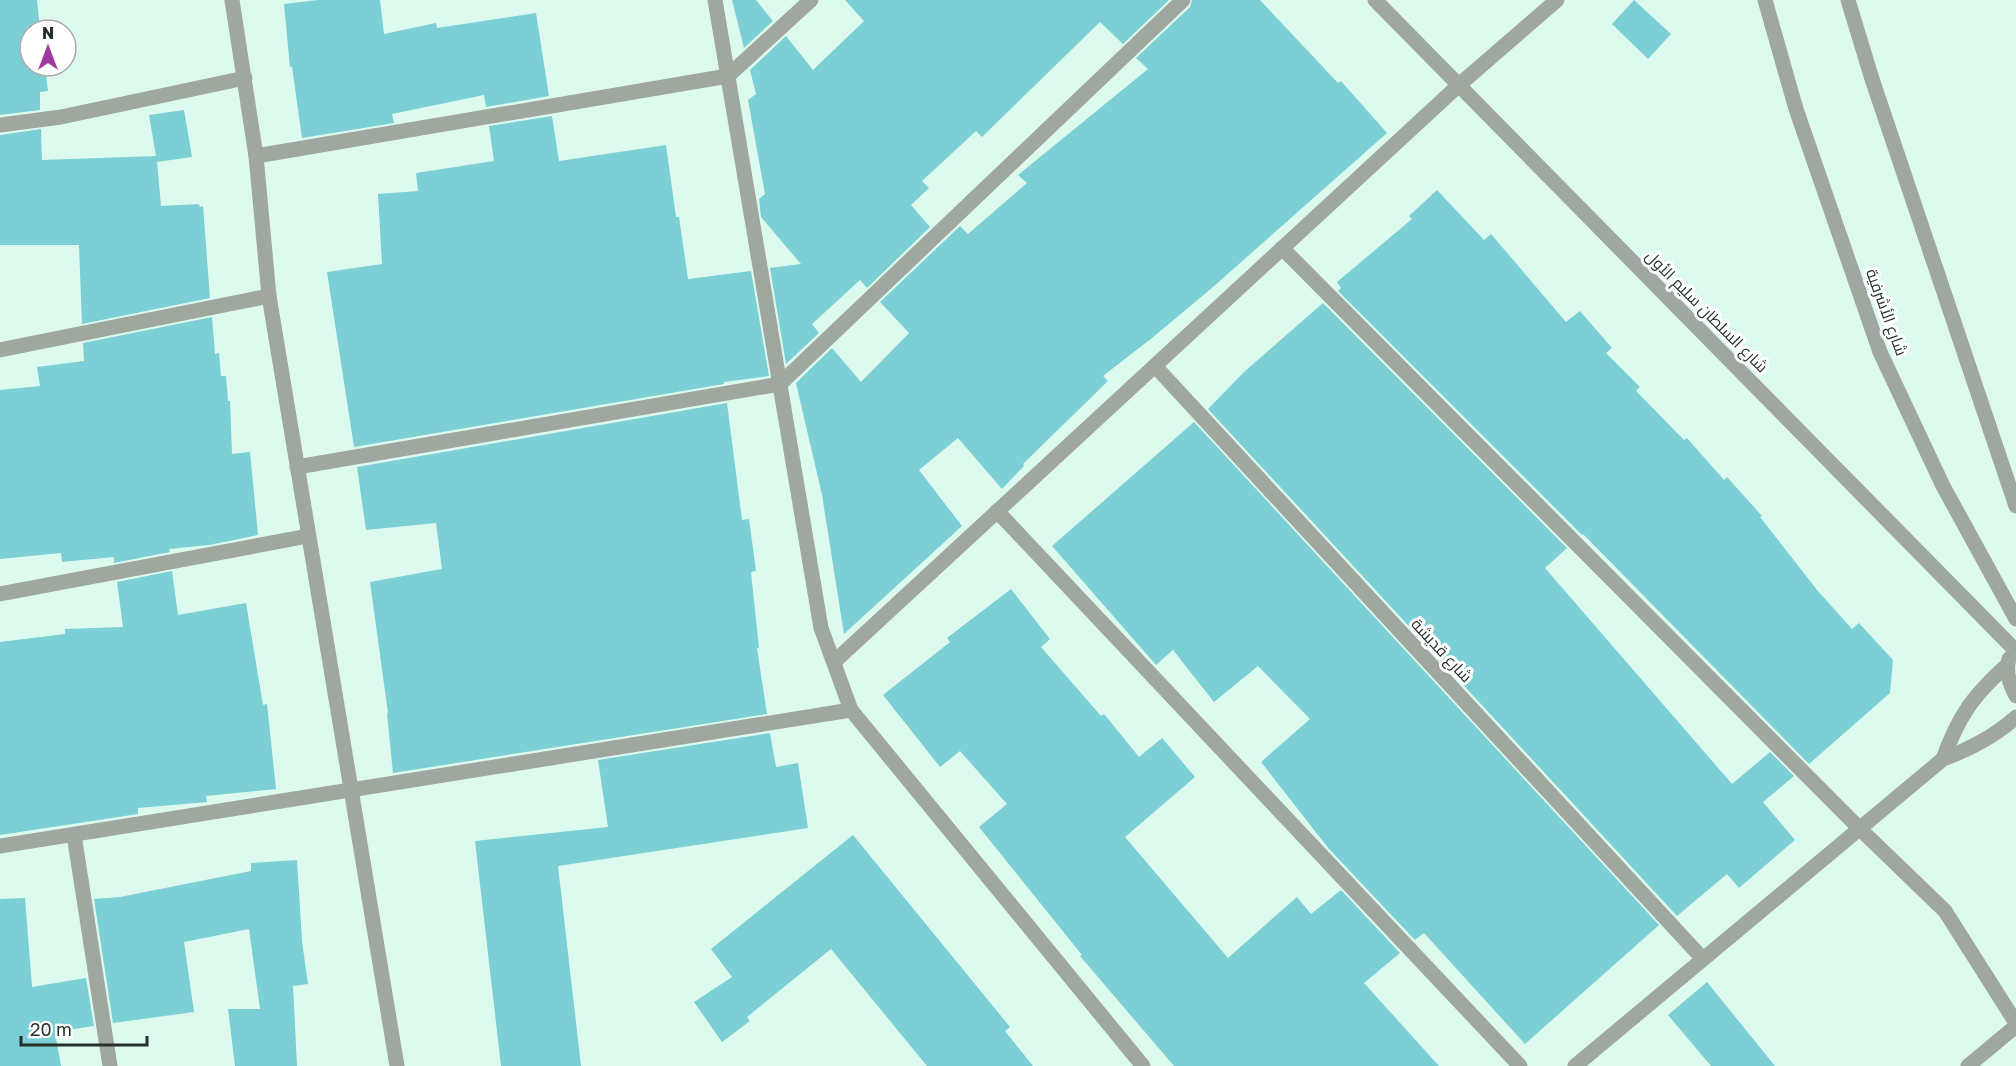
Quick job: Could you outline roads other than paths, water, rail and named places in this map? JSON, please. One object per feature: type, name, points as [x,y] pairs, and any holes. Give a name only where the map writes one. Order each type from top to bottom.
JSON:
[{"type":"street","points":[[232,0],[256,156],[269,296],[397,1066]]},
{"type":"street","points":[[715,0],[821,628],[851,710],[1143,1066]]},
{"type":"street","points":[[256,156],[728,76],[811,0]]},
{"type":"street","points":[[297,466],[780,384],[1183,0]]},
{"type":"street","name":"شارع السلطان سليم الأول","points":[[1375,0],[2014,646]]},
{"type":"street","points":[[834,662],[1459,85],[1557,0]]},
{"type":"street","name":"شارع الأشرفية","points":[[1765,0],[1796,109],[1880,352],[1943,486],[2016,619]]},
{"type":"street","points":[[1848,0],[2016,506]]},
{"type":"street","points":[[0,125],[61,117],[245,78]]},
{"type":"street","points":[[1282,248],[1859,828],[1946,911],[2016,1024],[1968,1066]]},
{"type":"street","points":[[0,350],[269,296]]},
{"type":"street","name":"شارع قديشة","points":[[1155,366],[1703,959]]},
{"type":"street","points":[[997,511],[1520,1066]]},
{"type":"street","points":[[0,594],[308,536]]},
{"type":"street","points":[[1943,759],[1953,732],[1967,706],[2007,664],[2014,646]]},
{"type":"street","points":[[2007,664],[2009,681],[2016,696]]},
{"type":"street","points":[[0,846],[851,710]]},
{"type":"street","points":[[1575,1066],[1943,759],[1989,738],[2016,717]]},
{"type":"street","points":[[74,835],[110,1066]]}]
